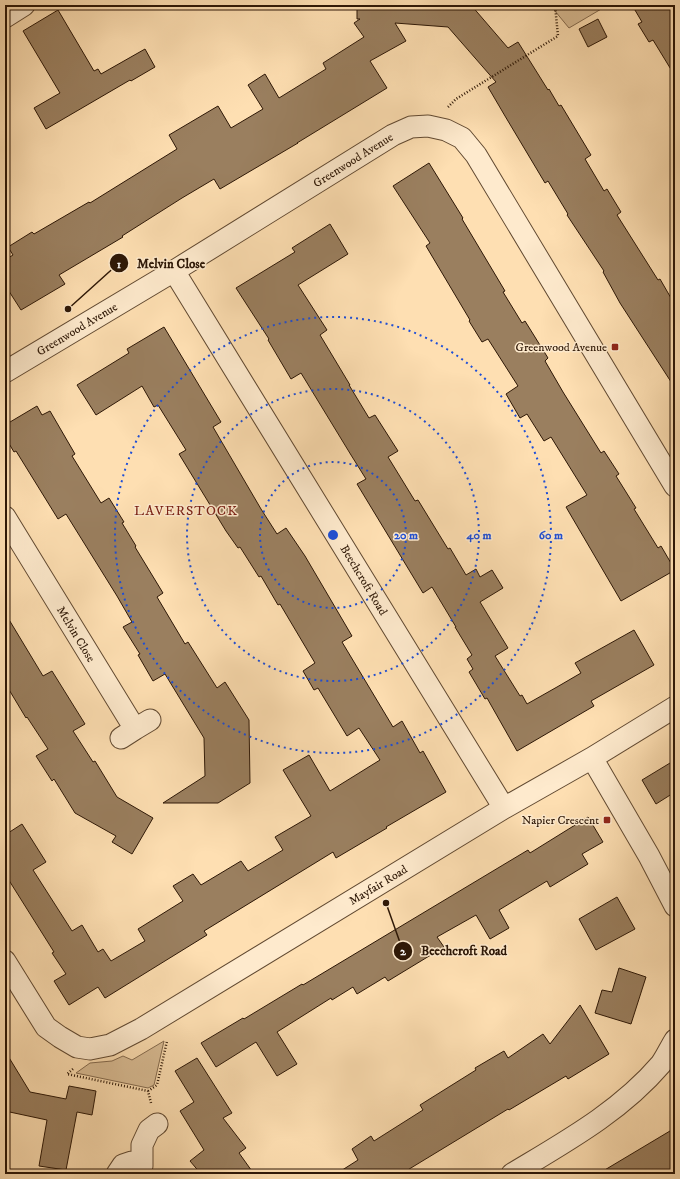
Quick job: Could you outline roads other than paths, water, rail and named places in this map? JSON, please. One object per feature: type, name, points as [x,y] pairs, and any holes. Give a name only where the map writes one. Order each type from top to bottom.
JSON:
[{"type":"street","points":[[5,17],[24,5]]},
{"type":"street","name":"Greenwood Avenue","points":[[5,372],[174,271],[392,135],[411,127],[428,126],[446,130],[462,138],[476,155],[675,486]]},
{"type":"street","name":"Beechcroft Road","points":[[174,271],[504,808]]},
{"type":"street","name":"Melvin Close","points":[[5,518],[135,729]]},
{"type":"street","name":"Mayfair Road","points":[[5,961],[46,1026],[60,1037],[77,1047],[90,1049],[110,1045],[141,1029],[504,808],[592,758],[675,707]]},
{"type":"street","points":[[592,758],[649,856],[675,906]]},
{"type":"street","points":[[512,1174],[590,1127],[631,1096],[662,1063],[675,1040]]},
{"type":"street","points":[[145,1170],[142,1145],[149,1130],[158,1124]]},
{"type":"street","points":[[117,1174],[123,1165],[132,1162],[145,1170]]},
{"type":"place","name":"Melvin Close","points":[[68,309]]},
{"type":"place","name":"Greenwood Avenue","points":[[615,347]]},
{"type":"place","name":"Napier Crescent","points":[[607,820]]},
{"type":"place","name":"Beechcroft Road","points":[[386,903]]},
{"type":"district","name":"LAVERSTOCK","points":[[186,510]]}]
